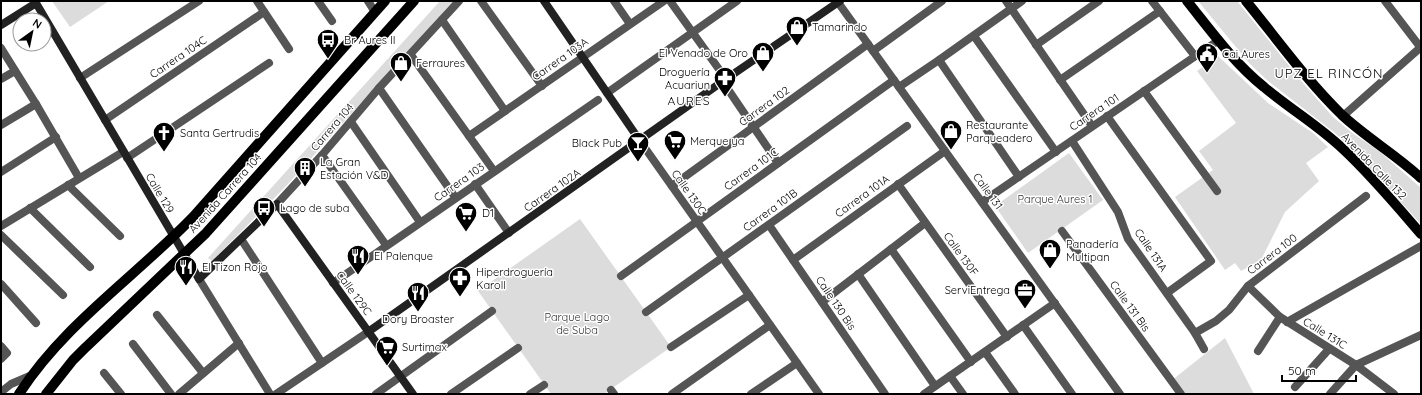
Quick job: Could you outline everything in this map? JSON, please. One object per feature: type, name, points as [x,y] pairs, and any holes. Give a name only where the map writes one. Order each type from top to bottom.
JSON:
[{"type":"main road","name":"Avenida Carrera 104","points":[[19,394],[45,358],[67,334],[173,237],[259,144],[385,1]]},
{"type":"main road","name":"Avenida Carrera 104","points":[[46,394],[68,366],[184,255],[228,210],[414,1]]},
{"type":"main road","name":"Avenida Calle 132","points":[[1187,1],[1238,63],[1264,88],[1343,148],[1421,234]]},
{"type":"main road","name":"Avenida Calle 132","points":[[1246,1],[1307,76],[1343,116],[1398,158],[1421,178]]},
{"type":"street","points":[[80,78],[199,1]]},
{"type":"street","points":[[257,1],[289,49]]},
{"type":"street","points":[[318,1],[332,21]]},
{"type":"street","points":[[368,1],[375,12]]},
{"type":"street","name":"Carrera 104","points":[[199,279],[277,204],[322,155],[379,88],[411,55],[459,1]]},
{"type":"street","points":[[481,1],[542,86]]},
{"type":"street","name":"Calle 130C","points":[[544,1],[640,141],[819,394]]},
{"type":"street","points":[[614,1],[630,24]]},
{"type":"street","points":[[670,1],[693,33],[778,163]]},
{"type":"street","points":[[607,93],[737,1]]},
{"type":"street","name":"Calle 131","points":[[839,1],[871,48],[1120,394]]},
{"type":"street","name":"Carrera 102A","points":[[276,394],[368,332],[839,1]]},
{"type":"street","name":"Carrera 102","points":[[672,186],[754,127],[942,1]]},
{"type":"street","points":[[1006,1],[1092,126]]},
{"type":"street","points":[[899,87],[1022,1]]},
{"type":"street","points":[[1036,45],[1099,1]]},
{"type":"street","points":[[1152,1],[1196,56]]},
{"type":"street","points":[[1343,116],[1421,48],[1385,1]]},
{"type":"street","points":[[1,25],[35,2]]},
{"type":"street","name":"Calle 129","points":[[35,2],[173,237],[270,394]]},
{"type":"street","name":"Carrera 103A","points":[[469,136],[661,2]]},
{"type":"street","points":[[1060,80],[1160,11]]},
{"type":"street","name":"Carrera 104C","points":[[105,120],[264,12]]},
{"type":"street","points":[[442,20],[505,111]]},
{"type":"street","points":[[974,36],[1056,152]]},
{"type":"street","name":"Carrera 101","points":[[982,202],[1219,40]]},
{"type":"street","points":[[1,48],[80,178]]},
{"type":"street","points":[[411,55],[494,171]]},
{"type":"street","points":[[939,60],[1019,177]]},
{"type":"street","points":[[1,226],[80,178],[125,155],[269,63]]},
{"type":"street","points":[[1,79],[15,71]]},
{"type":"street","name":"Carrera 101C","points":[[621,276],[894,80]]},
{"type":"street","points":[[379,88],[455,197]]},
{"type":"street","points":[[1144,91],[1217,191]]},
{"type":"street","name":"Carrera 103","points":[[333,283],[455,197],[598,100]]},
{"type":"street","points":[[1,124],[36,104]]},
{"type":"street","points":[[1108,116],[1211,261],[1167,293]]},
{"type":"street","points":[[351,122],[420,222]]},
{"type":"street","name":"Carrera 101B","points":[[646,312],[907,126]]},
{"type":"street","points":[[1,172],[56,137]]},
{"type":"street","name":"Calle 131A","points":[[1072,141],[1118,212],[1128,239],[1195,333],[1204,349]]},
{"type":"street","name":"Carrera 101A","points":[[793,260],[945,151]]},
{"type":"street","points":[[322,155],[386,245]]},
{"type":"street","points":[[475,184],[509,233]]},
{"type":"street","name":"Calle 130F","points":[[898,184],[1007,336]]},
{"type":"street","points":[[68,186],[120,236]]},
{"type":"street","name":"Carrera 100","points":[[1195,333],[1229,310],[1248,286],[1366,196]]},
{"type":"street","name":"Calle 129C","points":[[277,204],[413,394]]},
{"type":"street","points":[[30,208],[90,267]]},
{"type":"street","points":[[822,302],[925,223]]},
{"type":"street","name":"Calle 130 Bis","points":[[769,225],[885,394]]},
{"type":"street","name":"Calle 131 Bis","points":[[1062,231],[1181,394]]},
{"type":"street","points":[[1,235],[63,295]]},
{"type":"street","points":[[241,239],[322,363]]},
{"type":"street","points":[[1258,351],[1284,320],[1421,246]]},
{"type":"street","points":[[891,249],[970,362]]},
{"type":"street","points":[[858,274],[935,386]]},
{"type":"street","points":[[1,284],[36,323]]},
{"type":"street","name":"Calle 131C","points":[[1248,286],[1284,320],[1356,365],[1394,394]]},
{"type":"street","points":[[671,347],[749,295]]},
{"type":"street","points":[[924,394],[1055,303]]},
{"type":"street","points":[[376,394],[492,311]]},
{"type":"street","points":[[157,316],[203,373]]},
{"type":"street","points":[[672,394],[770,325]]},
{"type":"street","points":[[1023,326],[1072,394]]},
{"type":"street","points":[[1330,394],[1356,365],[1421,335]]},
{"type":"street","points":[[179,394],[239,343]]},
{"type":"street","points":[[133,344],[171,394]]},
{"type":"street","points":[[1,346],[7,352],[1,359]]},
{"type":"street","points":[[451,394],[518,348]]},
{"type":"street","points":[[1296,386],[1329,349]]},
{"type":"street","points":[[985,352],[1015,394]]},
{"type":"street","points":[[751,394],[797,363]]},
{"type":"street","points":[[104,372],[121,394]]},
{"type":"street","points":[[1,392],[11,384],[32,375]]},
{"type":"street","points":[[950,376],[963,394]]},
{"type":"street","points":[[530,394],[544,384]]},
{"type":"green space","points":[[52,1],[109,1],[70,27]]},
{"type":"green space","points":[[440,1],[453,1],[287,185],[212,261],[208,258]]},
{"type":"green space","points":[[1198,1],[1237,1],[1302,82],[1333,117],[1351,132],[1380,152],[1421,188],[1421,224],[1352,149],[1335,133],[1268,81],[1250,64]]},
{"type":"green space","points":[[1218,56],[1268,103],[1313,133],[1328,147],[1306,163],[1319,181],[1285,212],[1261,260],[1241,271],[1235,263],[1225,270],[1175,197],[1213,170],[1199,151],[1236,123],[1197,71]]},
{"type":"green space","name":"Parque Aures 1","points":[[1069,153],[1103,200],[1028,253],[995,206]]},
{"type":"green space","name":"Parque Lago de Suba","points":[[580,219],[671,347],[604,394],[551,394],[478,291]]},
{"type":"green space","points":[[1225,338],[1254,394],[1181,394],[1171,381]]},
{"type":"place","name":"Tamarindo","points":[[797,46]]},
{"type":"place","name":"Br Aures II","points":[[328,60]]},
{"type":"place","name":"El Venado de Oro","points":[[763,72]]},
{"type":"place","name":"Cai Aures","points":[[1207,74]]},
{"type":"place","name":"Ferraures","points":[[401,82]]},
{"type":"place","name":"Droguería Acuariun","points":[[725,98]]},
{"type":"place","name":"Restaurante Parqueadero","points":[[951,150]]},
{"type":"place","name":"Santa Gertrudis","points":[[164,152]]},
{"type":"place","name":"Merque ya","points":[[675,160]]},
{"type":"place","name":"Black Pub","points":[[638,162]]},
{"type":"place","name":"La Gran Estación V&D","points":[[305,188]]},
{"type":"place","name":"Lago de suba","points":[[264,228]]},
{"type":"place","name":"D1","points":[[466,232]]},
{"type":"place","name":"Panadería Multipan","points":[[1050,270]]},
{"type":"place","name":"El Palenque","points":[[358,276]]},
{"type":"place","name":"El Tizon Rojo","points":[[186,286]]},
{"type":"place","name":"Hiperdroguería Karoll","points":[[460,298]]},
{"type":"place","name":"ServiEntrega","points":[[1025,310]]},
{"type":"place","name":"Dory Broaster","points":[[418,312]]},
{"type":"place","name":"Surtimax","points":[[387,366]]},
{"type":"district","name":"UPZ EL RINCÓN","points":[[1329,73]]},
{"type":"district","name":"AURES","points":[[689,101]]}]
